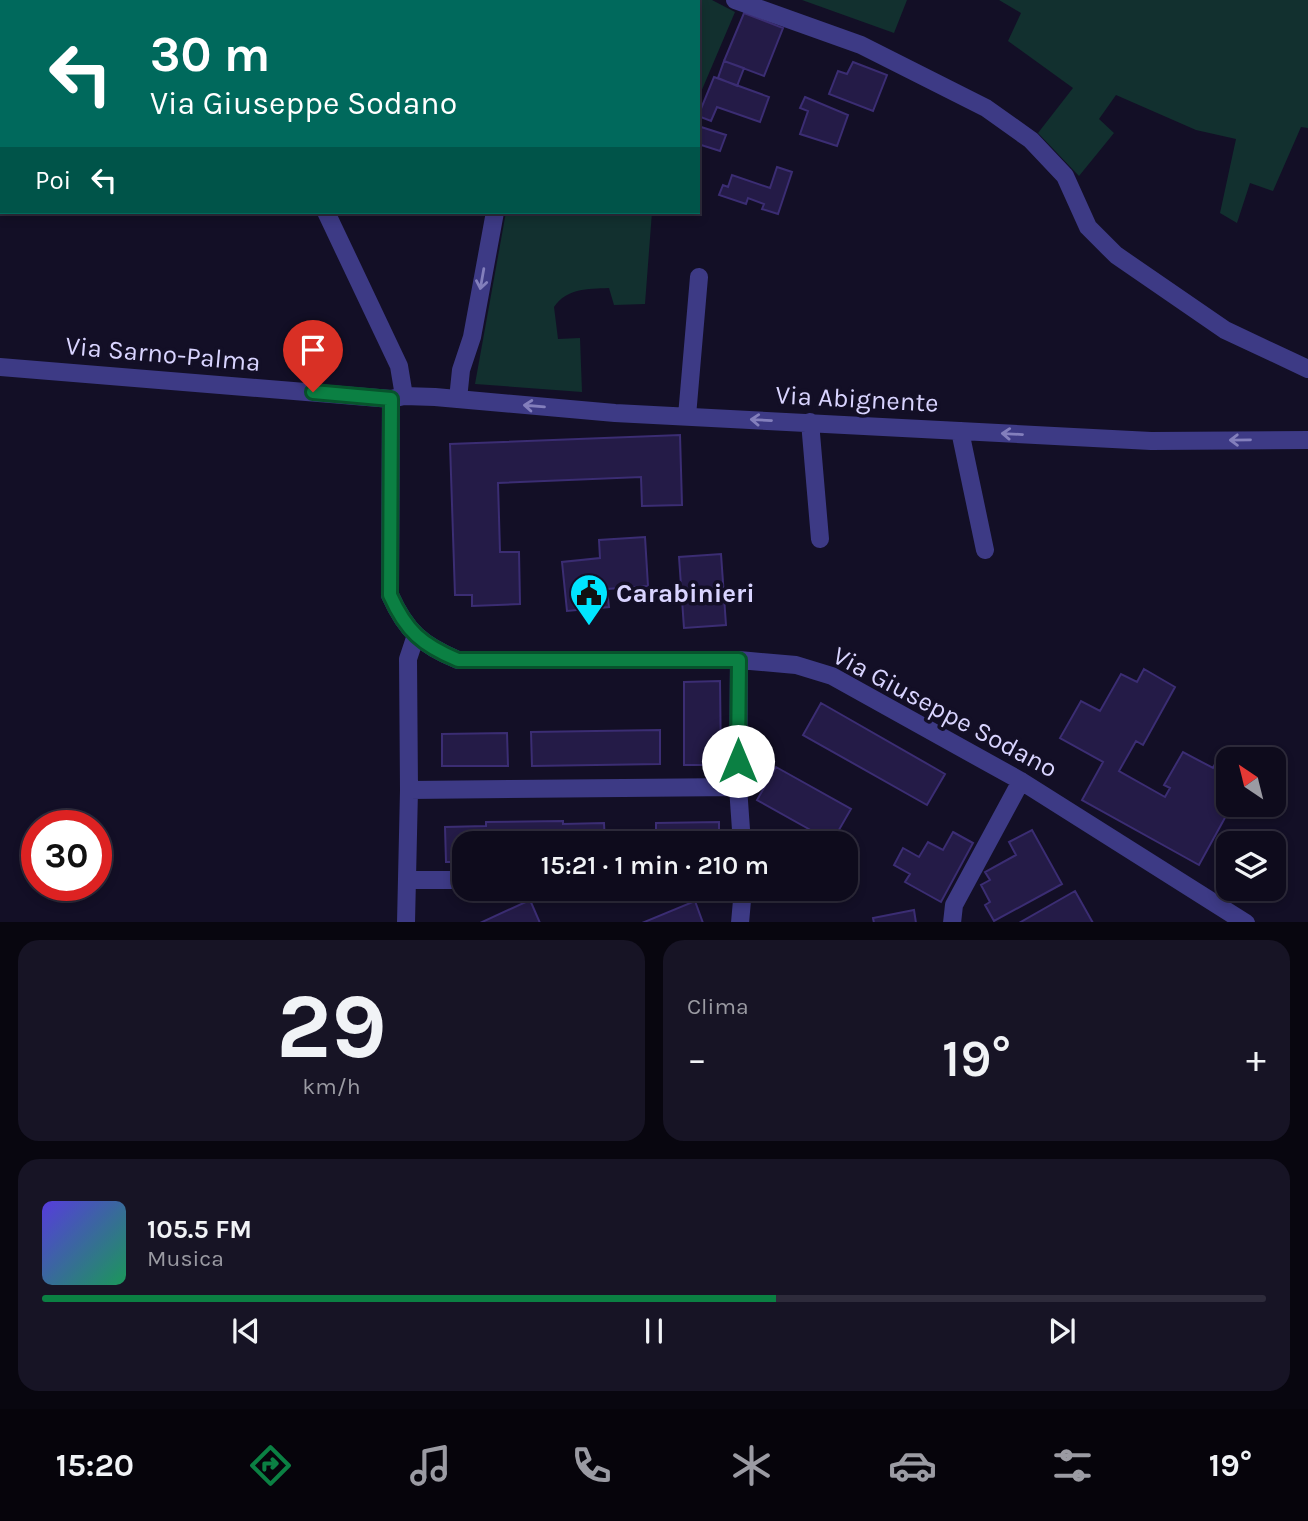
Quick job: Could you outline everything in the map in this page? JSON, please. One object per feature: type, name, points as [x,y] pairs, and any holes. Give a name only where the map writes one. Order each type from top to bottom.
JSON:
[{"type":"street","points":[[735,0],[861,45],[986,108],[1031,140],[1065,176],[1088,227],[1116,255],[1225,330],[1308,369]]},
{"type":"street","name":"Via Giuseppe Sodano","points":[[327,214],[398,366],[390,595],[401,619],[416,635],[436,650],[458,660],[739,660],[796,665],[832,676],[1021,780],[1246,922]]},
{"type":"street","points":[[458,399],[461,370],[472,337],[495,214]]},
{"type":"street","points":[[687,416],[699,277]]},
{"type":"street","name":"Via Sarno-Palma","points":[[0,367],[398,397]]},
{"type":"street","name":"Via Abignente","points":[[398,397],[687,416],[1151,441],[1308,440]]},
{"type":"street","points":[[810,422],[820,540]]},
{"type":"street","points":[[960,430],[985,551]]},
{"type":"street","points":[[406,922],[408,659],[416,635]]},
{"type":"street","points":[[739,660],[738,787],[741,831]]},
{"type":"street","points":[[952,922],[954,905],[1021,780]]},
{"type":"street","points":[[409,790],[738,787]]},
{"type":"street","points":[[407,880],[452,880]]},
{"type":"street","points":[[740,922],[742,901]]},
{"type":"green space","points":[[700,0],[712,0],[735,12],[700,94]]},
{"type":"green space","points":[[802,0],[907,0],[894,33]]},
{"type":"green space","points":[[999,0],[1308,0],[1308,128],[1301,127],[1273,191],[1250,183],[1237,223],[1220,213],[1236,139],[1196,130],[1116,95],[1099,119],[1114,133],[1079,176],[1038,133],[1073,88],[1008,41],[1021,13]]},
{"type":"green space","points":[[506,214],[652,214],[645,304],[614,305],[609,288],[585,289],[571,293],[554,307],[558,339],[580,338],[582,392],[475,384]]},
{"type":"building","points":[[744,13],[783,28],[764,76],[724,61]]},
{"type":"building","points":[[724,61],[744,68],[737,86],[718,78]]},
{"type":"building","points":[[853,62],[887,75],[873,111],[829,94],[838,71],[847,74]]},
{"type":"building","points":[[714,77],[769,97],[760,122],[717,107],[711,121],[700,117]]},
{"type":"building","points":[[805,97],[848,115],[837,146],[800,134],[808,111],[800,108]]},
{"type":"building","points":[[700,127],[726,135],[720,151],[700,145]]},
{"type":"building","points":[[777,167],[792,172],[778,214],[762,209],[764,204],[748,198],[746,204],[719,195],[723,185],[728,187],[732,175],[770,188]]},
{"type":"building","points":[[680,435],[682,505],[642,506],[641,477],[498,483],[500,552],[519,552],[520,604],[472,606],[472,595],[455,595],[450,444]]},
{"type":"building","points":[[645,537],[648,586],[607,589],[609,607],[567,611],[562,562],[600,558],[599,540]]},
{"type":"building","points":[[721,554],[726,625],[684,628],[679,557]]},
{"type":"building","points":[[1144,669],[1175,687],[1143,745],[1136,741],[1119,771],[1165,797],[1170,788],[1164,785],[1183,752],[1213,768],[1216,765],[1216,817],[1225,817],[1199,865],[1082,800],[1103,762],[1060,738],[1081,701],[1100,711],[1121,674],[1137,682]]},
{"type":"building","points":[[720,681],[721,765],[684,765],[684,682]]},
{"type":"building","points":[[821,703],[945,774],[927,805],[803,735]]},
{"type":"building","points":[[660,730],[660,764],[532,766],[531,732]]},
{"type":"building","points":[[507,733],[508,766],[442,766],[442,734]]},
{"type":"building","points":[[776,767],[851,809],[838,831],[812,831],[757,800]]},
{"type":"building","points":[[486,822],[604,823],[604,831],[452,831],[452,862],[446,862],[445,827],[486,826]]},
{"type":"building","points":[[719,822],[719,831],[656,831],[656,823]]},
{"type":"building","points":[[1032,830],[1062,884],[994,921],[985,905],[990,902],[981,885],[990,880],[985,872],[1016,855],[1009,842]]},
{"type":"building","points":[[953,832],[973,843],[941,902],[905,882],[910,874],[894,865],[903,848],[919,857],[928,842],[943,850]]},
{"type":"building","points":[[1075,891],[1092,922],[1021,922]]},
{"type":"building","points":[[530,901],[540,922],[482,922]]},
{"type":"building","points":[[695,901],[703,922],[644,922]]},
{"type":"building","points":[[914,910],[916,922],[874,922],[873,918]]},
{"type":"place","name":"Carabinieri","points":[[589,627]]},
{"type":"route","points":[[313,392],[391,399],[390,595],[401,619],[416,635],[436,650],[458,660],[739,660],[738,761]]}]
